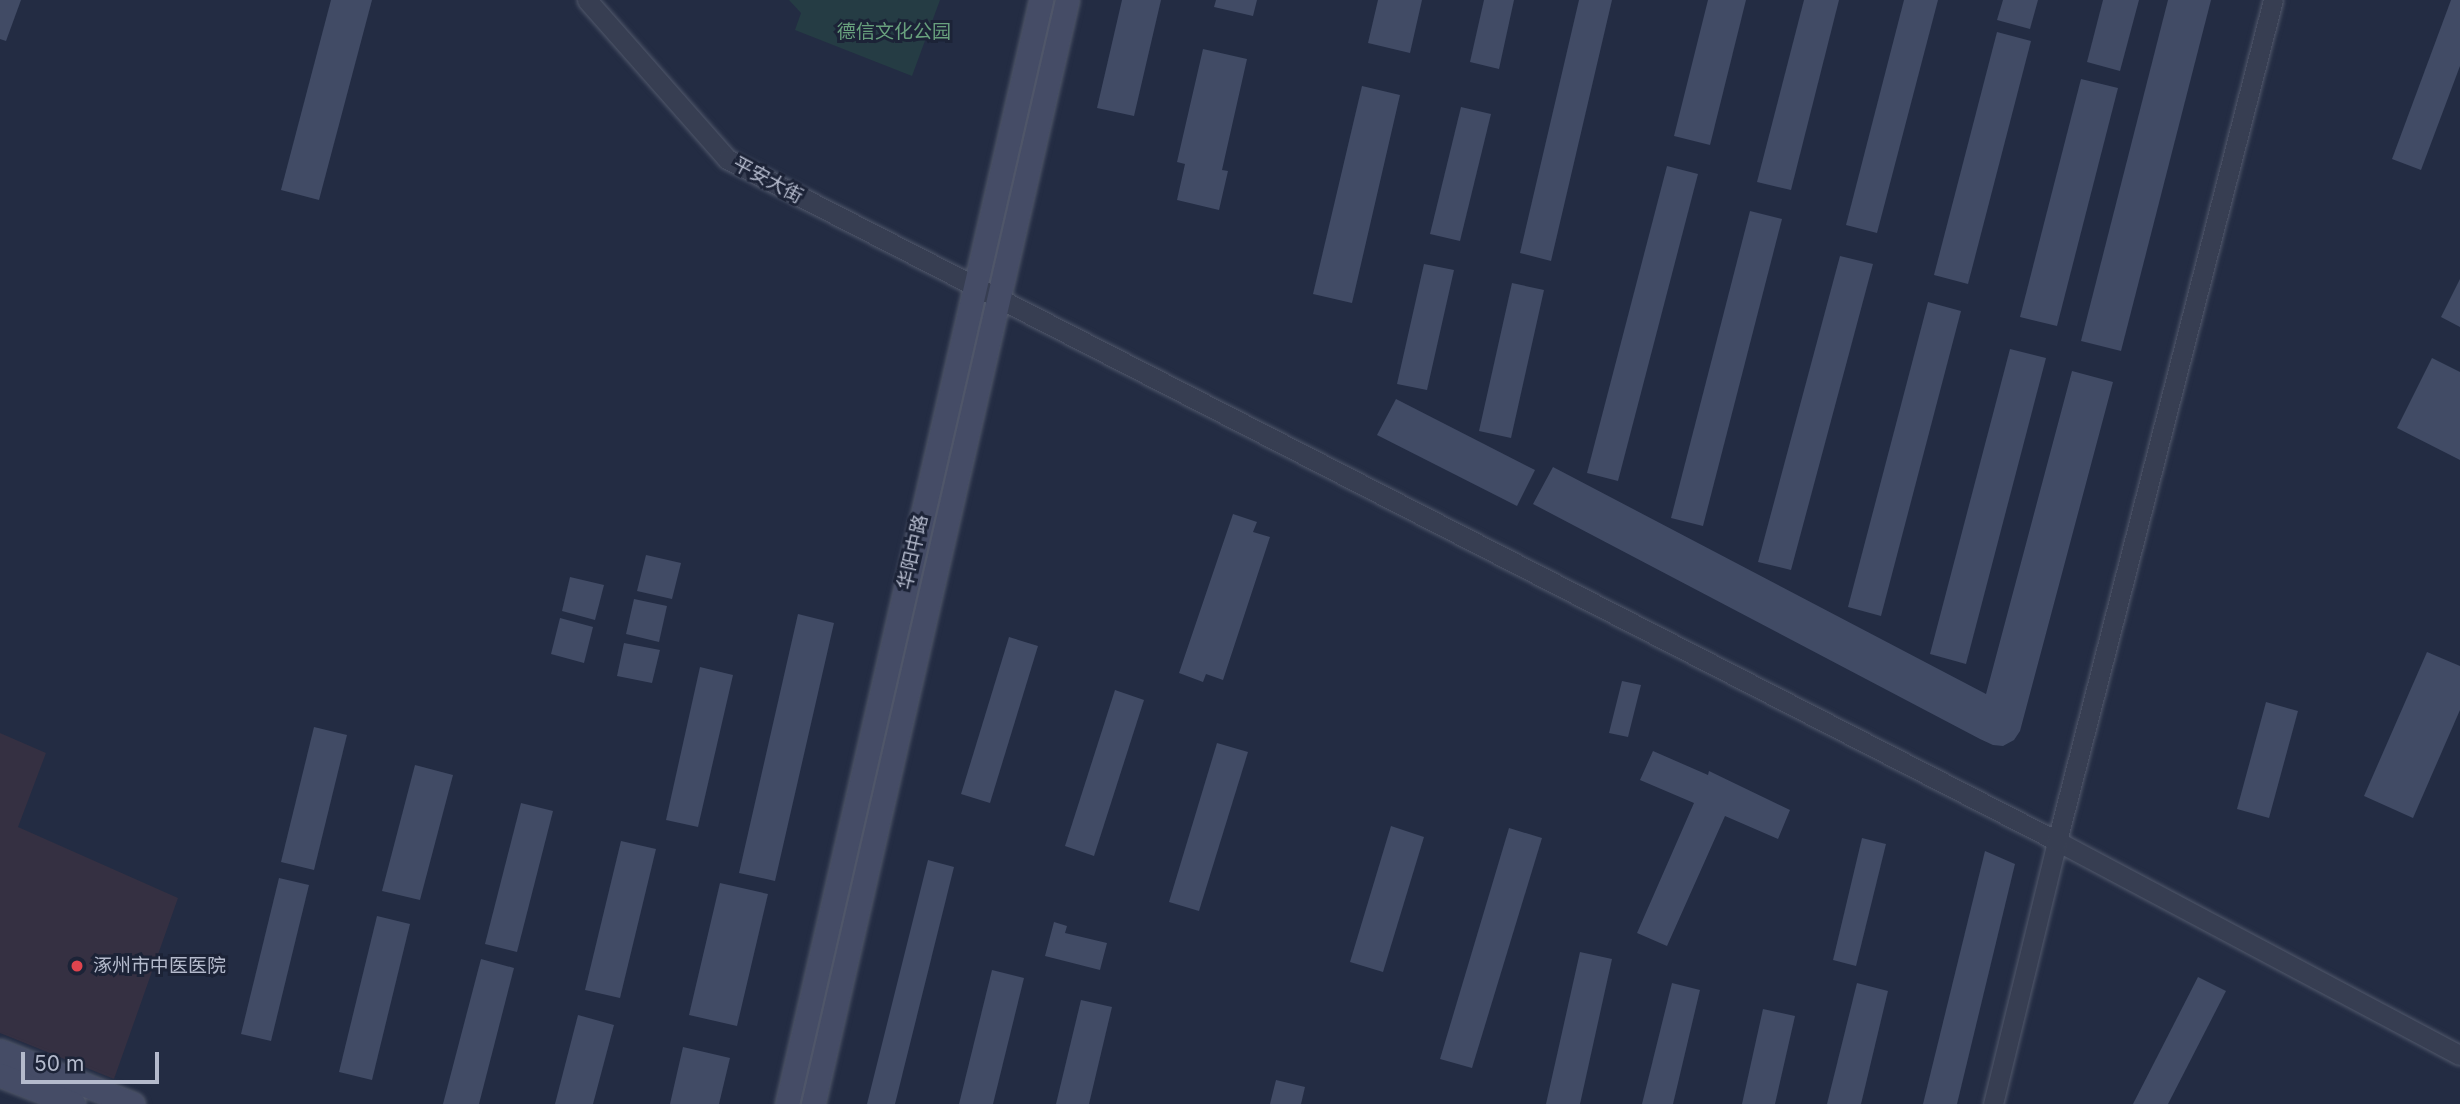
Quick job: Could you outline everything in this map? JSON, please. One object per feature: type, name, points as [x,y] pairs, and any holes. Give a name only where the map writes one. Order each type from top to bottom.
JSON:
[{"type":"main road","name":"华阳中路","points":[[787,1104],[973,285],[1041,0]]},
{"type":"main road","name":"华阳中路","points":[[813,1104],[1067,0]]},
{"type":"main road","points":[[0,1051],[133,1104]]},
{"type":"main road","points":[[0,1075],[74,1104]]},
{"type":"street","name":"平安大街","points":[[587,0],[727,159],[2057,841],[2460,1055]]},
{"type":"street","points":[[1993,1104],[2057,841],[2273,0]]},
{"type":"shaded area","name":"涿州市中医医院","points":[[0,733],[46,753],[18,827],[178,898],[114,1079],[0,1033]]},
{"type":"green space","name":"德信文化公园","points":[[789,0],[940,0],[912,76],[795,30],[801,13]]},
{"type":"building","points":[[0,0],[21,0],[6,41],[0,39]]},
{"type":"building","points":[[331,0],[372,0],[319,200],[281,190]]},
{"type":"building","points":[[1122,0],[1161,0],[1134,116],[1097,108]]},
{"type":"building","points":[[1216,0],[1257,0],[1253,16],[1214,7]]},
{"type":"building","points":[[1378,0],[1422,0],[1410,53],[1368,43]]},
{"type":"building","points":[[1484,0],[1514,0],[1499,69],[1470,62]]},
{"type":"building","points":[[1579,0],[1612,0],[1551,261],[1520,253]]},
{"type":"building","points":[[1708,0],[1746,0],[1710,145],[1674,136]]},
{"type":"building","points":[[1804,0],[1839,0],[1791,190],[1757,182]]},
{"type":"building","points":[[1904,0],[1938,0],[1877,233],[1846,225]]},
{"type":"building","points":[[2003,0],[2038,0],[2030,29],[1997,20]]},
{"type":"building","points":[[2103,0],[2139,0],[2120,71],[2087,62]]},
{"type":"building","points":[[2168,0],[2211,0],[2121,351],[2081,341]]},
{"type":"building","points":[[2451,0],[2460,0],[2460,66],[2421,170],[2392,159]]},
{"type":"building","points":[[1997,32],[2031,41],[1968,284],[1934,275]]},
{"type":"building","points":[[1203,49],[1247,59],[1222,170],[1228,171],[1219,210],[1177,200],[1185,164],[1177,162]]},
{"type":"building","points":[[2081,79],[2118,88],[2057,326],[2020,317]]},
{"type":"building","points":[[1362,86],[1400,95],[1352,303],[1313,294]]},
{"type":"building","points":[[1461,107],[1491,114],[1460,241],[1430,234]]},
{"type":"building","points":[[1667,166],[1698,174],[1618,481],[1587,473]]},
{"type":"building","points":[[1750,211],[1782,219],[1703,526],[1671,518]]},
{"type":"building","points":[[1840,256],[1873,264],[1791,570],[1758,562]]},
{"type":"building","points":[[1424,264],[1454,270],[1427,390],[1397,384]]},
{"type":"building","points":[[2460,279],[2460,327],[2441,317]]},
{"type":"building","points":[[1512,283],[1544,290],[1511,438],[1479,431]]},
{"type":"building","points":[[1928,302],[1961,311],[1881,616],[1848,607]]},
{"type":"building","points":[[2010,349],[2046,358],[1966,664],[1930,654]]},
{"type":"building","points":[[2432,358],[2460,372],[2460,460],[2397,428]]},
{"type":"building","points":[[2072,371],[2113,382],[2020,731],[2014,740],[2003,746],[1980,739],[1533,504],[1553,467],[1986,694]]},
{"type":"building","points":[[1396,399],[1535,470],[1517,506],[1377,435]]},
{"type":"building","points":[[1233,514],[1257,522],[1253,532],[1270,537],[1223,680],[1206,674],[1203,682],[1179,673]]},
{"type":"building","points":[[646,555],[681,563],[672,599],[637,591]]},
{"type":"building","points":[[570,577],[604,585],[595,620],[562,611]]},
{"type":"building","points":[[634,599],[667,606],[659,642],[626,634]]},
{"type":"building","points":[[798,614],[834,623],[775,881],[739,873]]},
{"type":"building","points":[[560,618],[593,627],[584,663],[551,654]]},
{"type":"building","points":[[1009,637],[1038,646],[990,803],[961,794]]},
{"type":"building","points":[[624,643],[660,650],[652,683],[617,676]]},
{"type":"building","points":[[2427,652],[2460,666],[2460,710],[2413,818],[2364,796]]},
{"type":"building","points":[[700,667],[733,675],[698,827],[666,820]]},
{"type":"building","points":[[1622,681],[1641,685],[1628,737],[1609,733]]},
{"type":"building","points":[[1115,690],[1144,700],[1094,856],[1065,846]]},
{"type":"building","points":[[2266,702],[2298,711],[2269,818],[2237,809]]},
{"type":"building","points":[[314,727],[347,735],[314,870],[281,862]]},
{"type":"building","points":[[1217,743],[1248,752],[1199,911],[1169,902]]},
{"type":"building","points":[[1653,751],[1708,775],[1709,771],[1790,810],[1778,839],[1725,816],[1667,946],[1637,933],[1694,803],[1640,780]]},
{"type":"building","points":[[415,765],[453,775],[420,900],[382,891]]},
{"type":"building","points":[[521,803],[553,811],[517,952],[485,944]]},
{"type":"building","points":[[1391,826],[1424,837],[1383,972],[1350,962]]},
{"type":"building","points":[[1509,828],[1542,838],[1472,1068],[1440,1059]]},
{"type":"building","points":[[1862,838],[1886,844],[1856,966],[1833,960]]},
{"type":"building","points":[[621,841],[656,849],[620,998],[585,990]]},
{"type":"building","points":[[1985,851],[2015,864],[1957,1104],[1923,1104]]},
{"type":"building","points":[[928,860],[954,867],[895,1104],[867,1104]]},
{"type":"building","points":[[279,878],[309,885],[271,1041],[241,1034]]},
{"type":"building","points":[[720,883],[768,894],[737,1026],[689,1015]]},
{"type":"building","points":[[377,916],[410,924],[372,1080],[339,1072]]},
{"type":"building","points":[[1054,922],[1067,926],[1065,933],[1107,943],[1100,970],[1045,956]]},
{"type":"building","points":[[1580,952],[1612,959],[1580,1104],[1546,1104]]},
{"type":"building","points":[[481,959],[514,968],[479,1104],[443,1104]]},
{"type":"building","points":[[992,970],[1024,978],[993,1104],[959,1104]]},
{"type":"building","points":[[2198,977],[2226,991],[2168,1104],[2133,1104]]},
{"type":"building","points":[[1672,983],[1700,990],[1673,1104],[1642,1104]]},
{"type":"building","points":[[1857,983],[1888,991],[1861,1104],[1827,1104]]},
{"type":"building","points":[[1081,1000],[1112,1007],[1089,1104],[1056,1104]]},
{"type":"building","points":[[1763,1009],[1795,1016],[1775,1104],[1742,1104]]},
{"type":"building","points":[[578,1015],[614,1025],[593,1104],[555,1104]]},
{"type":"building","points":[[683,1047],[730,1058],[719,1104],[670,1104]]},
{"type":"building","points":[[1276,1080],[1305,1087],[1301,1104],[1270,1104]]},
{"type":"place","name":"涿州市中医医院","points":[[77,966]]}]
